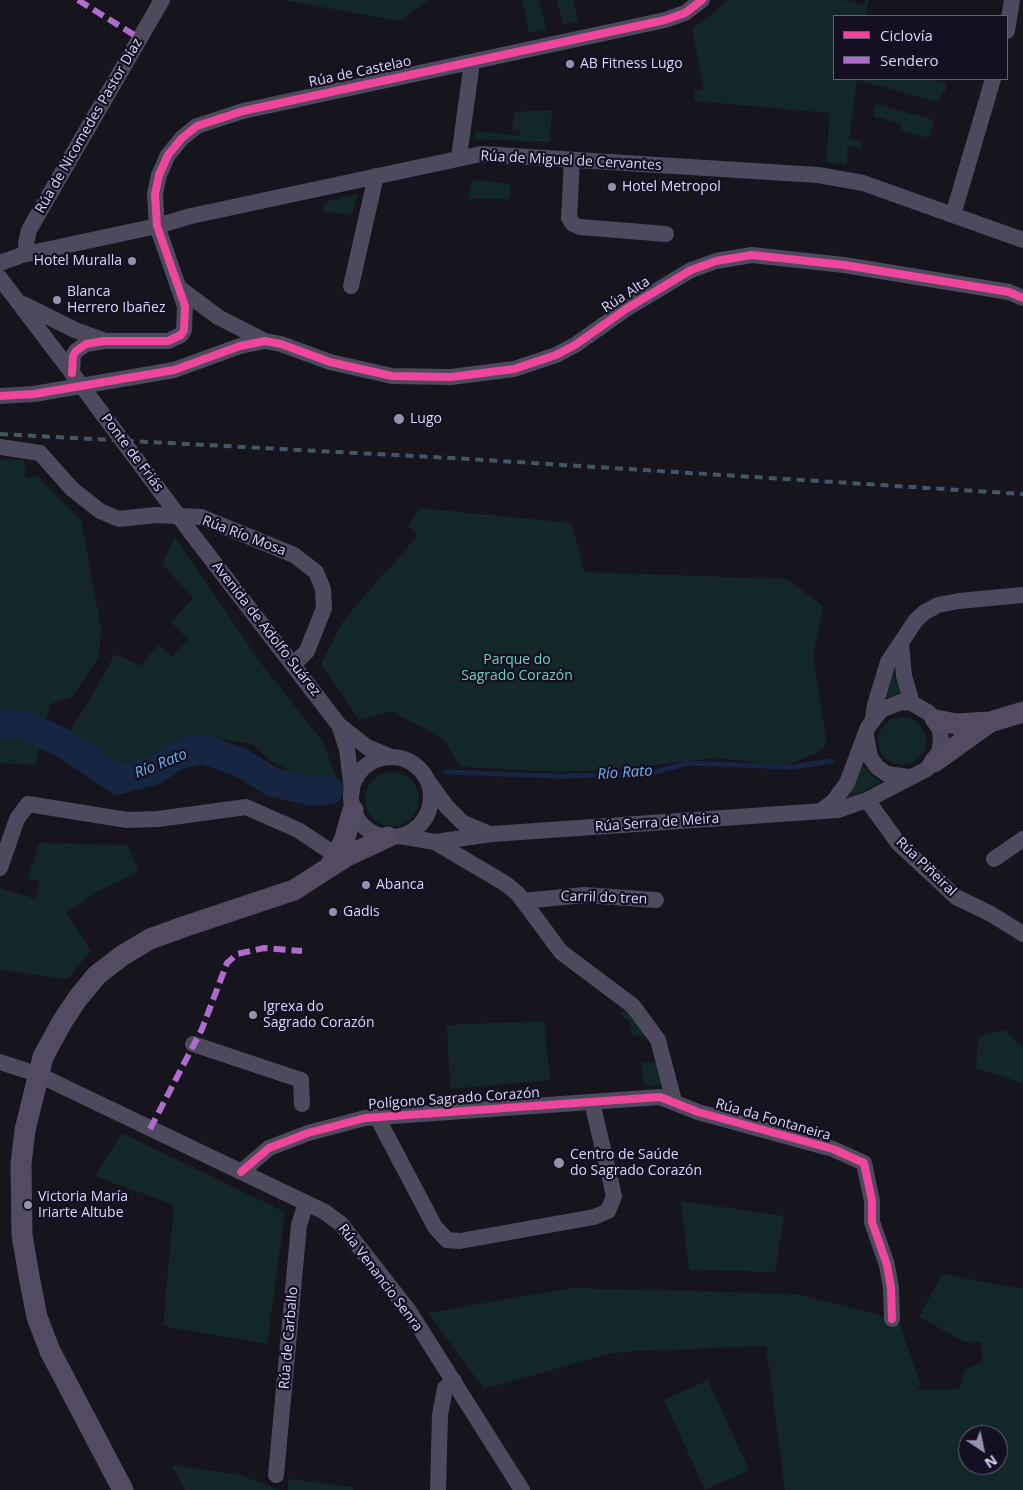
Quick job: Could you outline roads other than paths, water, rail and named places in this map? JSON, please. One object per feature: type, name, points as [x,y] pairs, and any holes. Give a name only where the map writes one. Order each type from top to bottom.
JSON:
[{"type":"main road","name":"Rúa Serra de Meira","points":[[936,720],[956,724],[990,722],[1023,712]]},
{"type":"main road","name":"Rúa Serra de Meira","points":[[934,762],[990,722]]},
{"type":"main road","name":"Avenida de Adolfo Suárez","points":[[331,863],[348,829],[352,800]]},
{"type":"main road","points":[[123,1490],[50,1351],[38,1316],[22,1235],[21,1164],[25,1130],[38,1074],[50,1042],[78,998],[97,975],[123,955],[150,940],[186,926],[269,900],[294,890],[331,863],[364,847],[394,837]]},
{"type":"street","name":"Rúa de Castelao","points":[[104,341],[158,342],[175,339],[184,330],[186,316],[157,226],[155,194],[162,167],[174,147],[197,126],[243,111],[665,20],[685,12],[702,0]]},
{"type":"street","points":[[1008,25],[1012,0]]},
{"type":"street","name":"Rúa de Nicomedes Pastor Díaz","points":[[32,253],[26,243],[28,230],[157,2]]},
{"type":"street","points":[[459,157],[472,62]]},
{"type":"street","points":[[953,215],[993,80]]},
{"type":"street","name":"Rúa de Miguel de Cervantes","points":[[0,263],[32,253],[157,226],[191,216],[459,157],[481,154],[818,175],[863,184],[1023,240]]},
{"type":"street","points":[[572,160],[569,218],[573,224],[580,227],[666,234]]},
{"type":"street","points":[[351,286],[376,176]]},
{"type":"street","name":"Rúa Alta","points":[[265,341],[281,344],[330,362],[392,376],[427,378],[497,372],[546,359],[575,345],[626,308],[691,270],[716,261],[752,255],[844,265],[1018,293]]},
{"type":"street","name":"Ponte de Friás","points":[[0,278],[21,303],[192,534]]},
{"type":"street","points":[[178,287],[218,317],[265,341]]},
{"type":"street","points":[[21,303],[75,330],[104,341]]},
{"type":"street","points":[[72,373],[71,360],[76,351],[86,344],[104,341]]},
{"type":"street","points":[[0,396],[34,394],[174,370],[240,346],[265,341]]},
{"type":"street","name":"Rúa Río Mosa","points":[[0,447],[40,453],[72,489],[100,511],[119,519],[155,515],[201,517],[294,555],[316,572],[323,589],[324,608],[307,651],[293,665]]},
{"type":"street","name":"Avenida de Adolfo Suárez","points":[[192,534],[339,724],[367,747],[391,757]]},
{"type":"street","points":[[822,810],[833,802],[847,783],[873,718],[874,706],[888,662],[916,620],[938,605],[1023,595]]},
{"type":"street","points":[[873,718],[890,705],[912,703],[904,676],[901,643]]},
{"type":"street","name":"Rúa Serra de Meira","points":[[912,703],[930,713],[936,720]]},
{"type":"street","points":[[934,762],[941,741],[936,720]]},
{"type":"street","name":"Avenida de Adolfo Suárez","points":[[339,724],[347,749],[352,800]]},
{"type":"street","points":[[866,736],[870,757],[877,767],[886,774],[910,778]]},
{"type":"street","points":[[391,757],[414,764],[428,782],[432,796],[427,816],[420,825],[394,837],[366,829],[352,800],[361,770],[370,763],[391,757]]},
{"type":"street","name":"Rúa Serra de Meira","points":[[394,837],[435,842],[492,834],[838,810],[867,800],[927,769],[934,762]]},
{"type":"street","name":"Rúa Serra de Meira","points":[[428,782],[447,807],[463,823],[475,830],[492,834]]},
{"type":"street","name":"Rúa Piñeiral","points":[[867,800],[899,844],[956,897],[991,914],[1023,934]]},
{"type":"street","points":[[0,868],[17,819],[28,804],[127,820],[158,819],[246,807],[298,830],[331,863]]},
{"type":"street","points":[[994,859],[1023,838]]},
{"type":"street","points":[[435,842],[506,884],[523,901],[561,952],[634,1006],[652,1029],[666,1064],[674,1101]]},
{"type":"street","name":"Carril do tren","points":[[523,901],[584,895],[656,900]]},
{"type":"street","points":[[193,1044],[301,1080],[302,1104]]},
{"type":"street","name":"Rúa Venancio Senra","points":[[0,1062],[38,1074],[306,1203],[324,1212],[341,1224],[409,1311],[522,1490]]},
{"type":"street","name":"Rúa da Fontaneira","points":[[592,1102],[660,1096],[698,1112],[832,1149],[864,1163],[872,1201],[872,1222],[887,1265],[891,1288],[892,1319]]},
{"type":"street","name":"Polígono Sagrado Corazón","points":[[241,1172],[269,1148],[300,1136],[365,1118],[377,1117],[592,1102],[614,1196],[608,1210],[594,1217],[460,1242],[447,1240],[435,1227],[377,1117]]},
{"type":"street","name":"Rúa de Carballo","points":[[276,1475],[299,1225],[306,1203]]},
{"type":"street","points":[[438,1490],[440,1415],[444,1388],[454,1381]]},
{"type":"waterway","name":"Río Rato","points":[[0,724],[26,726],[65,744],[118,780],[155,770],[175,756],[203,749],[240,762],[272,782],[311,791],[329,790]]},
{"type":"waterway","name":"Río Rato","points":[[446,772],[560,776],[648,774],[688,763],[792,767],[832,761]]},
{"type":"railway","points":[[0,434],[469,459],[1023,494]]},
{"type":"place","name":"AB Fitness Lugo","points":[[570,64]]},
{"type":"place","name":"Hotel Metropol","points":[[612,187]]},
{"type":"place","name":"Hotel Muralla","points":[[132,261]]},
{"type":"place","name":"Blanca Herrero Ibañez","points":[[57,300]]},
{"type":"place","name":"Lugo","points":[[399,419]]},
{"type":"place","name":"Abanca","points":[[366,885]]},
{"type":"place","name":"Gadis","points":[[333,912]]},
{"type":"place","name":"Igrexa do Sagrado Corazón","points":[[253,1015]]},
{"type":"place","name":"Centro de Saúde do Sagrado Corazón","points":[[559,1163]]},
{"type":"place","name":"Victoria María Iriarte Altube","points":[[28,1205]]},
{"type":"park label","name":"Parque do Sagrado Corazón","points":[[517,668]]}]
